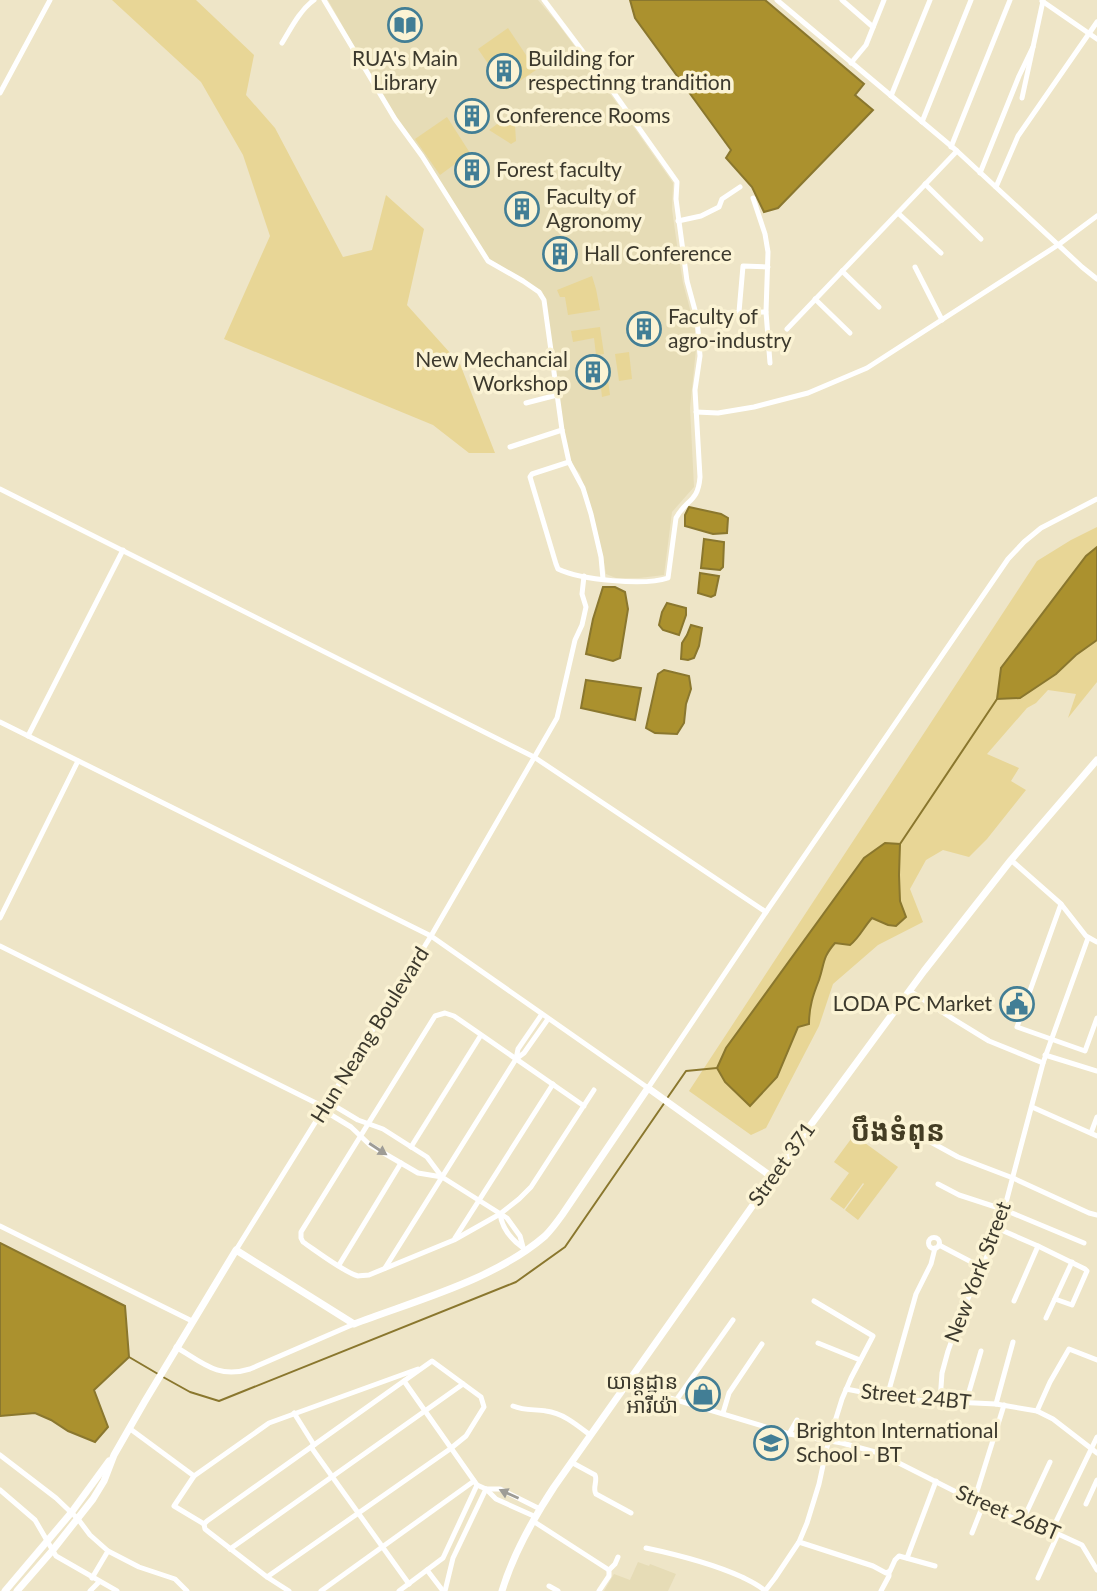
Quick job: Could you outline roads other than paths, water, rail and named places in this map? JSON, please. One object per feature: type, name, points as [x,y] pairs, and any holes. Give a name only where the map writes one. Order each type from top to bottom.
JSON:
[{"type":"main road","name":"Street 371","points":[[502,1591],[513,1560],[536,1516],[571,1462],[772,1177],[978,901],[1097,760]]},
{"type":"main road","name":"Hun Neang Boulevard","points":[[648,1088],[772,1177]]},
{"type":"main road","points":[[236,1250],[354,1324],[481,1276],[546,1234],[562,1215],[648,1088]]},
{"type":"main road","name":"Hun Neang Boulevard","points":[[17,1591],[52,1551],[75,1516],[236,1250]]},
{"type":"main road","name":"Hun Neang Boulevard","points":[[5,1591],[75,1516]]},
{"type":"street","points":[[0,93],[50,0]]},
{"type":"street","points":[[282,43],[300,13],[314,0]]},
{"type":"street","points":[[324,0],[395,119],[488,261],[540,292],[544,300],[562,430],[569,463],[583,488],[591,514],[603,579]]},
{"type":"street","points":[[544,0],[677,182],[678,221],[687,281],[696,314],[700,356],[695,390],[699,486],[695,498],[676,518],[668,578],[656,582],[624,582],[584,576],[557,567],[530,477],[532,474],[569,463]]},
{"type":"street","points":[[777,0],[954,149],[1097,279]]},
{"type":"street","points":[[842,0],[873,27]]},
{"type":"street","points":[[851,62],[866,45],[884,0]]},
{"type":"street","points":[[922,122],[971,0]]},
{"type":"street","points":[[787,329],[925,184],[954,149],[1010,0]]},
{"type":"street","points":[[891,96],[928,1]]},
{"type":"street","points":[[1022,98],[1042,1],[1097,39]]},
{"type":"street","points":[[996,187],[1018,136],[1097,22]]},
{"type":"street","points":[[980,173],[1033,47]]},
{"type":"street","points":[[925,184],[981,239]]},
{"type":"street","points":[[678,221],[701,216],[719,207],[722,198],[740,187]]},
{"type":"street","points":[[753,198],[768,252],[766,312],[770,363]]},
{"type":"street","points":[[898,213],[941,253]]},
{"type":"street","points":[[696,412],[718,413],[754,407],[808,393],[867,368],[1058,245],[1097,216]]},
{"type":"street","points":[[739,312],[743,266],[768,267]]},
{"type":"street","points":[[915,267],[942,320]]},
{"type":"street","points":[[842,271],[879,307]]},
{"type":"street","points":[[815,299],[850,333]]},
{"type":"street","points":[[696,314],[766,312]]},
{"type":"street","points":[[526,403],[557,395]]},
{"type":"street","points":[[510,447],[562,430]]},
{"type":"street","points":[[0,489],[534,757],[766,912]]},
{"type":"street","points":[[648,1088],[1008,559],[1041,528],[1097,499]]},
{"type":"street","points":[[29,736],[123,550]]},
{"type":"street","points":[[0,722],[431,936],[557,718],[575,640],[586,607],[582,594],[584,576]]},
{"type":"street","points":[[0,918],[78,761]]},
{"type":"street","points":[[1011,860],[1061,904],[1088,937],[1097,942]]},
{"type":"street","points":[[1061,904],[1017,1025],[1018,1028],[1085,1051],[1097,1018]]},
{"type":"street","name":"Hun Neang Boulevard","points":[[236,1250],[431,936],[648,1088]]},
{"type":"street","name":"New York Street","points":[[940,1401],[942,1373],[948,1351],[962,1312],[999,1229],[1045,1055],[1088,937]]},
{"type":"street","points":[[0,946],[325,1106],[383,1129],[427,1157],[442,1177],[500,1214],[501,1222],[523,1249]]},
{"type":"street","points":[[910,990],[989,1041],[1043,1063]]},
{"type":"street","points":[[584,1106],[454,1016],[445,1013],[435,1016],[301,1232],[301,1238],[303,1242],[360,1276],[369,1275],[454,1240],[500,1214],[531,1187],[584,1106],[594,1090]]},
{"type":"street","points":[[385,1268],[542,1014]]},
{"type":"street","points":[[516,1059],[524,1053],[548,1018]]},
{"type":"street","points":[[530,1032],[536,1036]]},
{"type":"street","points":[[411,1147],[481,1035]]},
{"type":"street","points":[[1045,1055],[1097,1071]]},
{"type":"street","points":[[454,1240],[553,1084]]},
{"type":"street","points":[[325,1106],[370,1145],[418,1173],[442,1177]]},
{"type":"street","points":[[1032,1107],[1094,1134],[1097,1117]]},
{"type":"street","points":[[341,1121],[347,1113]]},
{"type":"street","points":[[927,1140],[967,1161],[1097,1215]]},
{"type":"street","points":[[339,1265],[401,1163]]},
{"type":"street","points":[[938,1184],[959,1195],[1005,1210],[1084,1243]]},
{"type":"street","points":[[0,1226],[192,1321]]},
{"type":"street","points":[[999,1229],[1087,1271],[1074,1303],[1070,1305],[1055,1299]]},
{"type":"street","points":[[1014,1301],[1038,1246]]},
{"type":"street","points":[[887,1397],[916,1294],[937,1247],[981,1267]]},
{"type":"street","points":[[1046,1318],[1072,1262]]},
{"type":"street","points":[[646,1548],[704,1562],[765,1591],[799,1542],[846,1389],[873,1336],[814,1301]]},
{"type":"street","points":[[677,1399],[733,1320]]},
{"type":"street","points":[[175,1349],[223,1373],[236,1373],[354,1324]]},
{"type":"street","points":[[996,1404],[1013,1342]]},
{"type":"street","points":[[818,1343],[860,1360]]},
{"type":"street","points":[[723,1413],[729,1394],[762,1344]]},
{"type":"street","points":[[1037,1411],[1069,1349],[1097,1360]]},
{"type":"street","points":[[965,1402],[981,1351]]},
{"type":"street","points":[[204,1524],[432,1362],[481,1397],[484,1407],[471,1429],[450,1449],[267,1577]]},
{"type":"street","points":[[289,1591],[210,1534],[204,1524],[174,1506],[194,1476],[269,1423],[425,1367]]},
{"type":"street","points":[[404,1381],[476,1483],[496,1499],[536,1516]]},
{"type":"street","name":"Street 26BT","points":[[629,1381],[640,1389],[789,1434],[875,1451],[974,1501],[1082,1545],[1097,1570]]},
{"type":"street","points":[[230,1549],[463,1384]]},
{"type":"street","name":"Street 24BT","points":[[846,1389],[887,1397],[996,1404],[1037,1411],[1053,1419],[1097,1453]]},
{"type":"street","points":[[974,1501],[1004,1405]]},
{"type":"street","points":[[513,1406],[524,1410],[561,1414],[590,1434]]},
{"type":"street","points":[[294,1413],[332,1477],[409,1584]]},
{"type":"street","points":[[789,1434],[797,1420]]},
{"type":"street","points":[[129,1429],[194,1476]]},
{"type":"street","points":[[1051,1532],[1097,1437]]},
{"type":"street","points":[[0,1455],[75,1516],[90,1535],[108,1551],[139,1567],[175,1579],[187,1591]]},
{"type":"street","points":[[571,1462],[595,1475],[596,1494],[631,1513]]},
{"type":"street","points":[[1022,1522],[1050,1462]]},
{"type":"street","points":[[1086,1504],[1097,1480]]},
{"type":"street","points":[[907,1558],[936,1481]]},
{"type":"street","points":[[321,1591],[476,1483]]},
{"type":"street","points":[[398,1591],[443,1558],[476,1483]]},
{"type":"street","points":[[486,1489],[500,1489],[609,1570]]},
{"type":"street","points":[[444,1591],[453,1558],[486,1489]]},
{"type":"street","points":[[0,1490],[30,1515],[56,1556],[117,1591]]},
{"type":"street","points":[[972,1533],[984,1505]]},
{"type":"street","points":[[1038,1578],[1058,1534]]},
{"type":"street","points":[[799,1542],[888,1573]]},
{"type":"street","points":[[92,1578],[108,1551]]},
{"type":"street","points":[[599,1591],[618,1557]]},
{"type":"street","points":[[881,1591],[897,1557],[935,1566]]},
{"type":"street","points":[[427,1570],[444,1591]]},
{"type":"street","points":[[90,1591],[99,1582]]},
{"type":"street","points":[[549,1586],[558,1591]]},
{"type":"waterway","points":[[900,844],[997,699]]},
{"type":"waterway","points":[[668,1097],[686,1071],[717,1068]]},
{"type":"waterway","points":[[163,1377],[190,1392],[219,1401],[516,1282],[565,1247],[665,1102]]},
{"type":"waterway","points":[[129,1357],[158,1374]]},
{"type":"place","name":"RUA's Main Library","points":[[405,25]]},
{"type":"place","name":"Building for respectinng trandition","points":[[504,71]]},
{"type":"place","name":"Conference Rooms","points":[[472,116]]},
{"type":"place","name":"Forest faculty","points":[[472,170]]},
{"type":"place","name":"Faculty of Agronomy","points":[[522,209]]},
{"type":"place","name":"Hall Conference","points":[[560,254]]},
{"type":"place","name":"Faculty of agro-industry","points":[[644,329]]},
{"type":"place","name":"New Mechancial Workshop","points":[[593,372]]},
{"type":"place","name":"LODA PC Market","points":[[1017,1004]]},
{"type":"place","name":"យាន្ដដ្ឋាន អារីយ៉ា","points":[[703,1394]]},
{"type":"place","name":"Brighton International School - BT","points":[[771,1443]]},
{"type":"district","name":"បឹងទំពុន","points":[[898,1131]]}]
